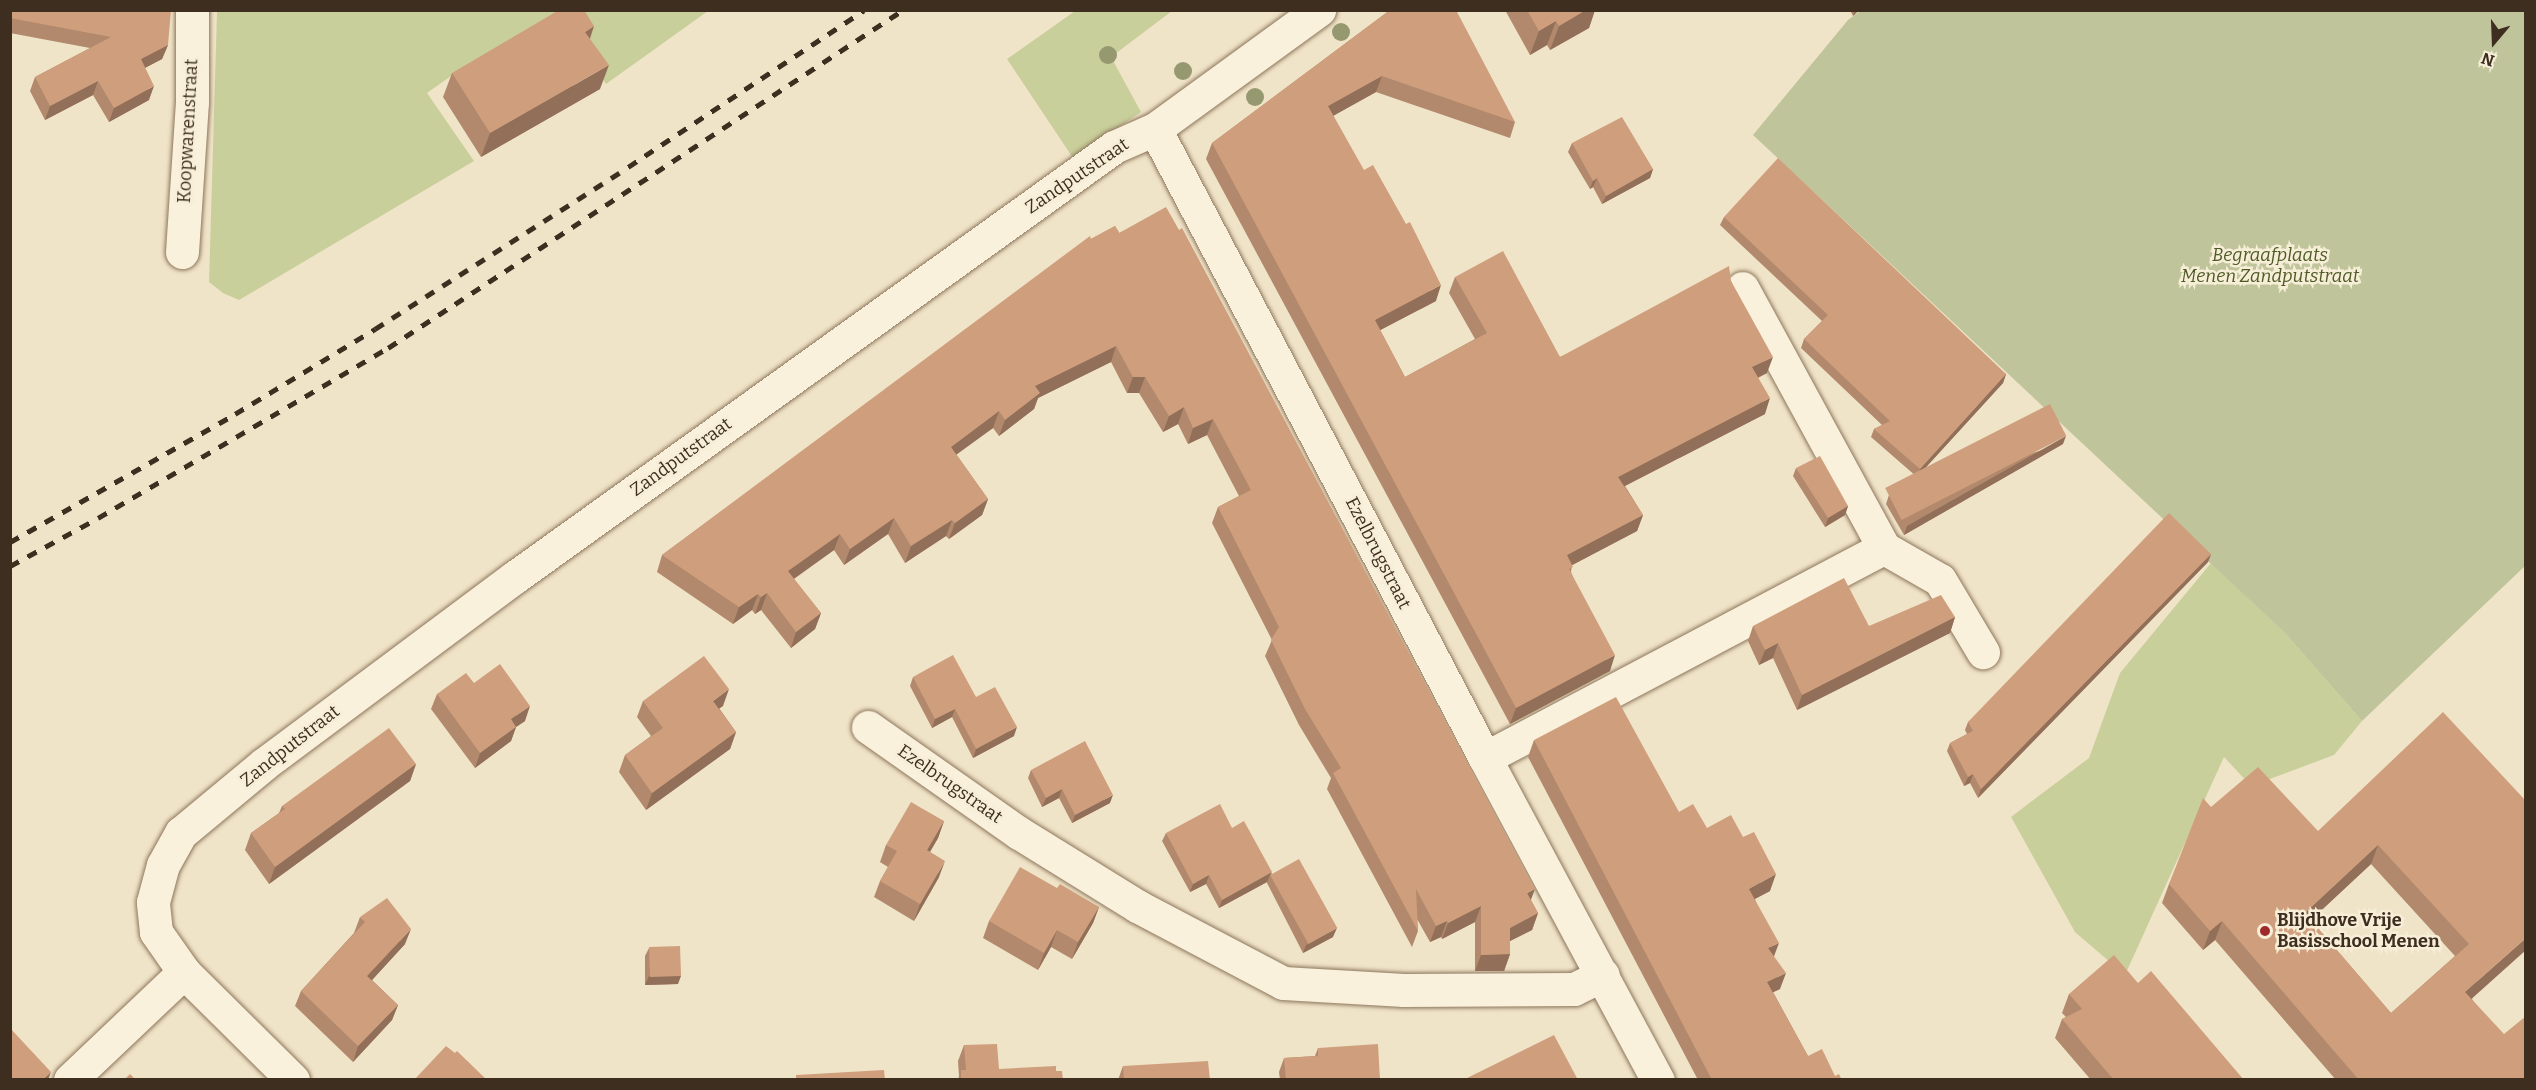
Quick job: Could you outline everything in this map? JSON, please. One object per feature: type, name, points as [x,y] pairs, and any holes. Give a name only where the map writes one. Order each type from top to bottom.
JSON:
[{"type":"street","name":"Koopwarenstraat","points":[[182,252],[192,102],[192,10]]},
{"type":"street","name":"Zandputstraat","points":[[293,1080],[184,972],[156,932],[153,902],[163,865],[181,833],[264,765],[534,564],[1114,147],[1155,129],[1319,10]]},
{"type":"street","name":"Ezelbrugstraat","points":[[1155,129],[1485,758],[1658,1080]]},
{"type":"street","points":[[1742,288],[1884,548],[1940,580],[1983,652]]},
{"type":"street","points":[[1485,758],[1884,548]]},
{"type":"street","name":"Ezelbrugstraat","points":[[868,727],[1019,833],[1137,906],[1283,983],[1404,990],[1574,989],[1603,975]]},
{"type":"street","points":[[70,1080],[184,972]]},
{"type":"green space","points":[[222,10],[708,11],[606,84],[586,51],[458,71],[427,93],[474,161],[239,300],[223,293],[209,282],[217,12]]},
{"type":"green space","points":[[1075,11],[1172,11],[1111,57],[1141,112],[1073,158],[1007,59]]},
{"type":"green space","name":"Begraafplaats Menen Zandputstraat","points":[[1860,11],[2525,11],[2525,566],[2362,721],[2285,633],[1753,135],[1848,20]]},
{"type":"green space","points":[[2211,563],[2285,633],[2362,721],[2334,755],[2251,786],[2224,757],[2125,975],[2075,932],[2011,817],[2089,758],[2120,673]]},
{"type":"building","points":[[10,10],[171,10],[168,45],[141,59],[154,86],[114,108],[98,81],[50,106],[35,77],[111,37],[10,18]]},
{"type":"building","points":[[559,10],[584,10],[594,26],[585,32],[609,65],[490,133],[452,73]]},
{"type":"building","points":[[1390,10],[1456,10],[1515,122],[1382,76],[1328,106],[1364,170],[1373,165],[1406,224],[1410,222],[1441,285],[1375,320],[1405,377],[1487,333],[1455,277],[1503,251],[1560,357],[1729,266],[1731,281],[1773,357],[1752,367],[1770,398],[1618,477],[1643,515],[1567,555],[1573,567],[1569,569],[1615,655],[1516,708],[1212,143]]},
{"type":"building","points":[[1527,10],[1586,10],[1559,26],[1556,21],[1539,31]]},
{"type":"building","points":[[1622,117],[1653,169],[1606,196],[1597,178],[1593,181],[1572,143]]},
{"type":"building","points":[[1778,158],[2006,374],[1920,469],[1874,429],[1890,421],[1804,339],[1828,315],[1724,217]]},
{"type":"building","points":[[1166,207],[1179,230],[1182,228],[1535,889],[1527,893],[1538,913],[1510,928],[1510,954],[1481,955],[1481,906],[1448,923],[1447,921],[1436,926],[1416,889],[1418,931],[1333,773],[1341,768],[1305,709],[1271,640],[1279,627],[1218,507],[1251,490],[1213,419],[1193,428],[1184,407],[1169,416],[1145,377],[1133,377],[1116,346],[1035,386],[1040,393],[1005,420],[999,411],[951,447],[988,499],[955,523],[952,520],[911,546],[894,518],[850,549],[840,534],[788,571],[821,613],[796,632],[767,593],[761,597],[758,594],[739,607],[662,555],[1090,236],[1091,239],[1115,226],[1119,233]]},
{"type":"building","points":[[2050,404],[2066,436],[1902,520],[1885,488]]},
{"type":"building","points":[[1820,456],[1848,506],[1828,518],[1796,468]]},
{"type":"building","points":[[2169,513],[2211,554],[1981,789],[1973,774],[1968,777],[1950,743],[1973,731],[1968,722]]},
{"type":"building","points":[[1844,578],[1869,626],[1941,595],[1955,617],[1802,695],[1778,643],[1765,650],[1753,626]]},
{"type":"building","points":[[953,655],[976,697],[995,687],[1017,727],[976,749],[955,709],[935,719],[913,677]]},
{"type":"building","points":[[704,656],[729,689],[713,701],[736,732],[652,793],[625,755],[663,728],[643,701]]},
{"type":"building","points":[[500,664],[530,706],[511,719],[516,727],[480,753],[437,694],[466,673],[474,683]]},
{"type":"building","points":[[1616,697],[1679,812],[1693,804],[1707,828],[1731,815],[1743,837],[1754,832],[1776,874],[1749,889],[1779,943],[1768,948],[1786,973],[1767,982],[1808,1056],[1822,1049],[1835,1076],[1839,1074],[1842,1080],[1712,1080],[1534,740]]},
{"type":"building","points":[[2443,712],[2526,801],[2526,938],[2465,992],[2504,1034],[2526,1016],[2526,1080],[2359,1080],[2222,921],[2210,931],[2169,884],[2203,798],[2211,807],[2258,767],[2318,831]],"holes":[[[2378,845],[2469,944],[2391,1013],[2305,913]]]},
{"type":"building","points":[[389,728],[416,764],[275,867],[251,833],[285,809],[282,806]]},
{"type":"building","points":[[1085,741],[1113,795],[1075,815],[1062,789],[1046,798],[1031,770]]},
{"type":"building","points":[[911,802],[944,821],[927,850],[945,861],[920,904],[880,881],[897,851],[886,845]]},
{"type":"building","points":[[1220,804],[1232,828],[1244,821],[1272,872],[1222,900],[1209,875],[1193,884],[1166,833]]},
{"type":"building","points":[[1299,859],[1337,928],[1308,944],[1270,875]]},
{"type":"building","points":[[1020,867],[1057,888],[1060,884],[1099,907],[1078,942],[1057,930],[1044,953],[989,921]]},
{"type":"building","points":[[387,898],[411,929],[367,976],[398,1005],[358,1046],[301,991],[365,922],[360,917]]},
{"type":"building","points":[[680,946],[681,976],[650,977],[649,947]]},
{"type":"building","points":[[2114,955],[2138,983],[2151,971],[2244,1080],[2114,1080],[2062,1019],[2082,1009],[2069,994]]},
{"type":"building","points":[[10,1028],[51,1072],[42,1080],[10,1080]]},
{"type":"building","points":[[1554,1035],[1578,1080],[1463,1080]]},
{"type":"building","points":[[997,1044],[999,1069],[1056,1066],[1056,1071],[1062,1071],[1063,1080],[961,1080],[961,1070],[966,1070],[964,1045]]},
{"type":"building","points":[[1378,1044],[1380,1080],[1286,1080],[1284,1058],[1318,1056],[1318,1048]]},
{"type":"building","points":[[446,1046],[455,1053],[457,1051],[487,1080],[414,1080]]},
{"type":"building","points":[[1208,1061],[1210,1080],[1124,1080],[1123,1066]]},
{"type":"building","points":[[884,1070],[885,1080],[796,1080],[796,1075]]},
{"type":"building","points":[[130,1074],[136,1080],[124,1080]]},
{"type":"railway","points":[[10,542],[235,414],[375,329],[628,167],[864,10]]},
{"type":"railway","points":[[10,566],[98,518],[388,348],[903,10]]},
{"type":"place","name":"Blijdhove Vrije Basisschool Menen","points":[[2265,931]]}]
